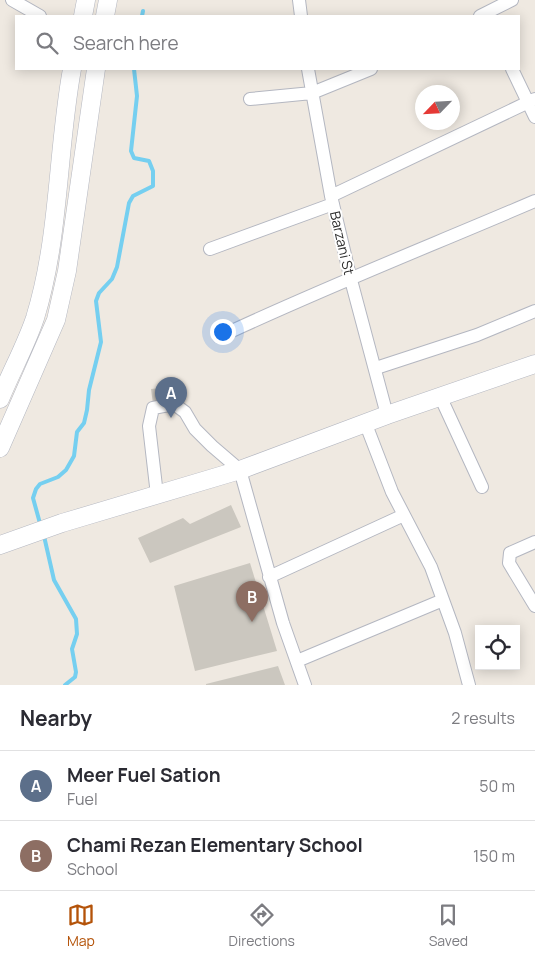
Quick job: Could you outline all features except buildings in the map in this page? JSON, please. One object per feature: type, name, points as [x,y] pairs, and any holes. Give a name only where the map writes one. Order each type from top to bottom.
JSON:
[{"type":"street","points":[[12,0],[38,15]]},
{"type":"street","points":[[83,15],[86,0]]},
{"type":"street","points":[[105,15],[108,0]]},
{"type":"street","points":[[299,0],[301,15]]},
{"type":"street","points":[[485,15],[512,0]]},
{"type":"street","points":[[0,399],[35,319],[44,281],[57,202],[72,70]]},
{"type":"street","points":[[0,448],[56,320],[67,271],[96,70]]},
{"type":"street","name":"Barzani St","points":[[308,70],[332,200],[350,280],[376,368],[387,414]]},
{"type":"street","points":[[250,99],[312,94],[369,70]]},
{"type":"street","points":[[513,70],[532,101],[535,117]]},
{"type":"street","points":[[210,249],[332,200],[532,101]]},
{"type":"street","points":[[220,337],[306,296],[350,280],[535,201]]},
{"type":"street","points":[[376,368],[477,335],[535,311]]},
{"type":"street","points":[[0,544],[240,470],[387,414],[535,364]]},
{"type":"street","points":[[440,396],[482,487]]},
{"type":"street","points":[[157,495],[148,426],[153,408],[174,404],[185,412],[195,428],[240,470],[269,577],[305,685]]},
{"type":"street","points":[[365,422],[392,492],[431,567],[455,633],[469,685]]},
{"type":"street","points":[[269,577],[404,515]]},
{"type":"street","points":[[535,542],[510,553],[510,563],[535,606]]},
{"type":"street","points":[[297,661],[443,600]]},
{"type":"waterway","points":[[142,15],[143,11]]},
{"type":"waterway","points":[[41,527],[33,498],[36,489],[40,484],[58,477],[66,470],[74,456],[77,432],[84,423],[89,390],[101,342],[96,301],[99,293],[112,279],[117,267],[129,203],[133,196],[153,186],[153,171],[149,161],[134,158],[131,151],[137,96],[134,70]]},
{"type":"waterway","points":[[44,536],[54,580],[76,619],[77,634],[72,649],[76,672],[75,677],[65,685]]},
{"type":"place","name":"Meer Fuel Sation","points":[[171,418]]},
{"type":"place","name":"Chami Rezan Elementary School","points":[[252,622]]}]
